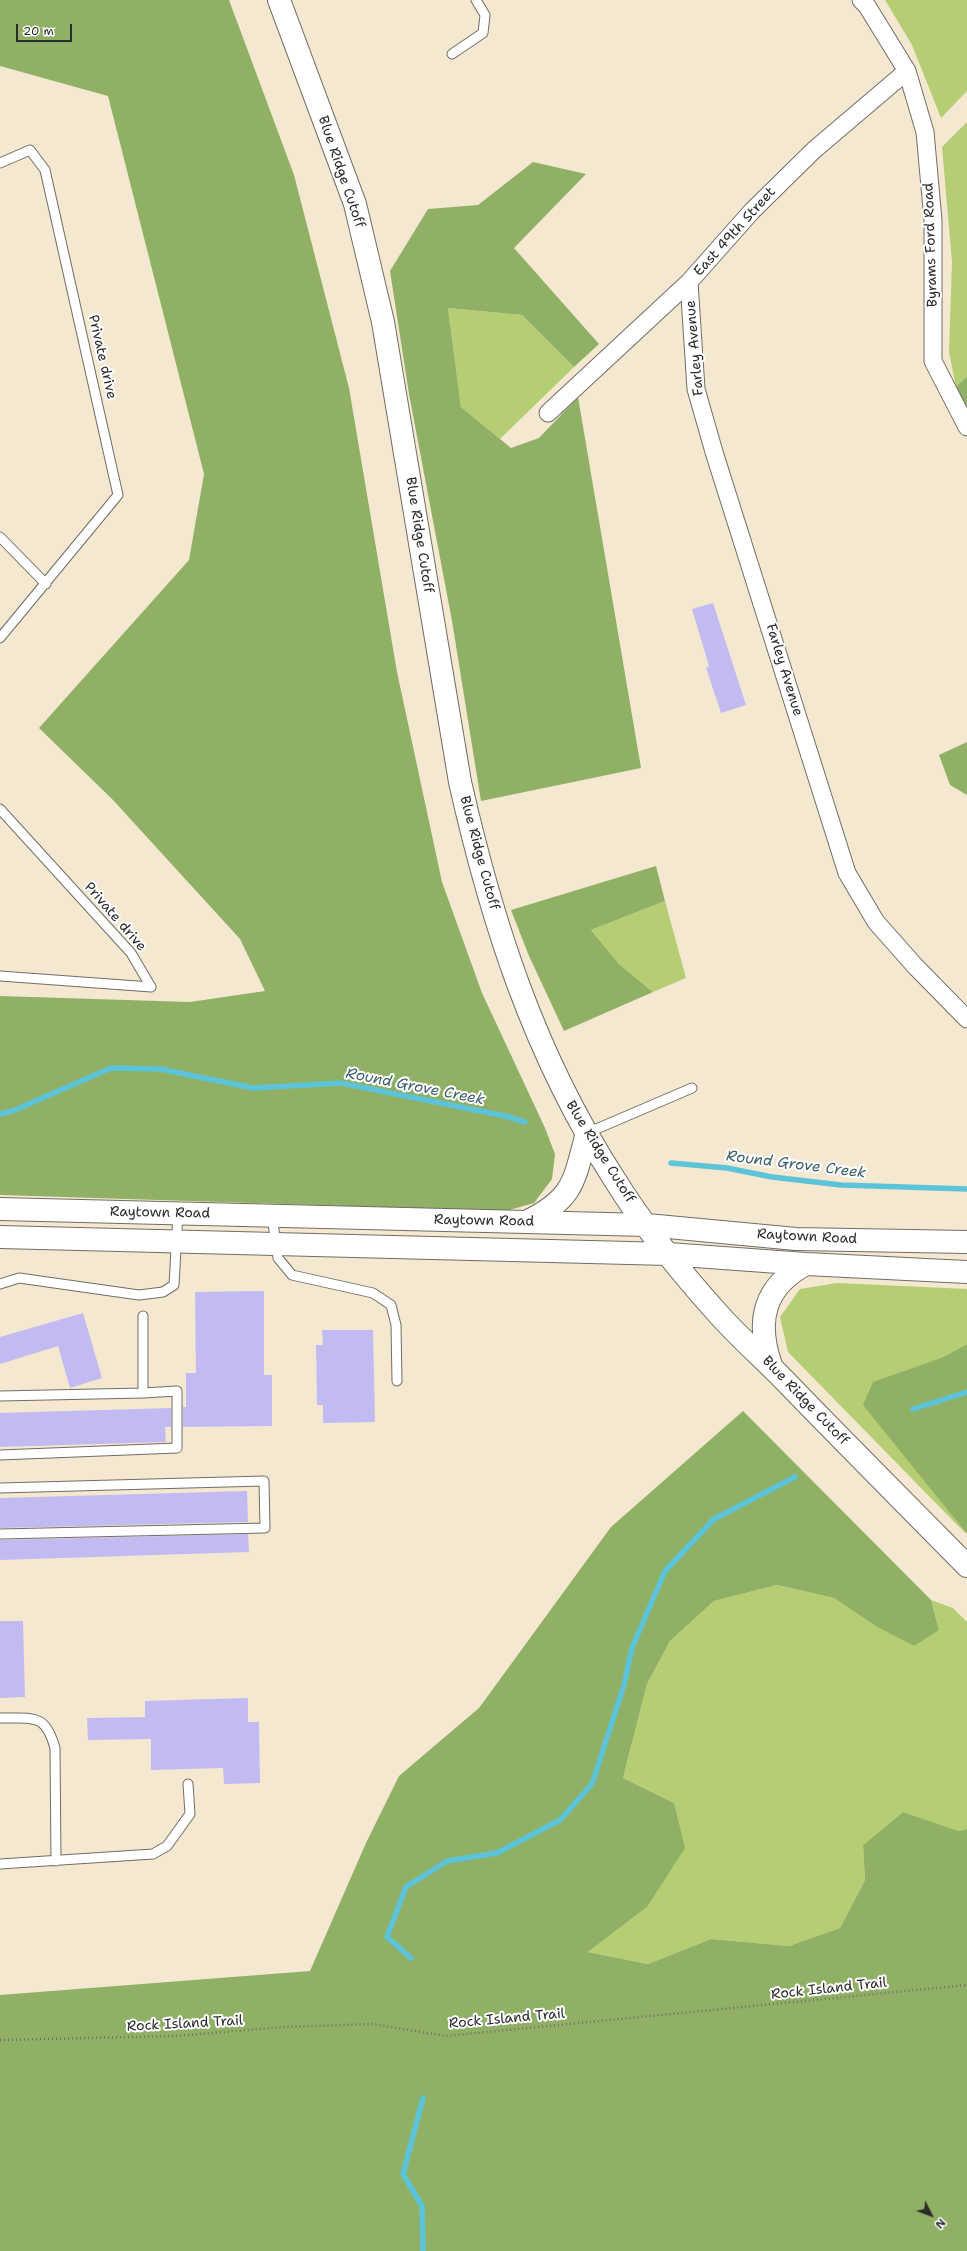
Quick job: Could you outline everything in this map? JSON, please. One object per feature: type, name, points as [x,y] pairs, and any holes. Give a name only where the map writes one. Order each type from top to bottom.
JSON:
[{"type":"main road","name":"Blue Ridge Cutoff","points":[[279,0],[355,204],[384,322],[460,782],[477,854],[505,948],[538,1038],[568,1102],[613,1178],[668,1254],[722,1318],[967,1566]]},
{"type":"main road","points":[[526,1222],[546,1212],[560,1202],[570,1187],[578,1169],[587,1133]]},
{"type":"main road","name":"Raytown Road","points":[[0,1209],[647,1225],[796,1238],[967,1242]]},
{"type":"main road","name":"Raytown Road","points":[[0,1238],[668,1254],[806,1264],[967,1272]]},
{"type":"main road","points":[[772,1368],[764,1346],[764,1313],[767,1303],[779,1285],[792,1272],[806,1264]]},
{"type":"street","name":"Byrams Ford Road","points":[[861,0],[867,6],[906,71],[925,132],[933,220],[933,361],[967,427]]},
{"type":"street","name":"East 49th Street","points":[[548,413],[690,282],[752,210],[808,155],[906,71]]},
{"type":"street","name":"Farley Avenue","points":[[690,282],[696,389],[847,873],[876,922],[915,966],[967,1019]]},
{"type":"lane","points":[[452,54],[483,33],[485,15],[476,0]]},
{"type":"lane","name":"Private drive","points":[[0,163],[30,150],[45,170],[118,495],[0,638]]},
{"type":"lane","points":[[0,537],[46,584]]},
{"type":"lane","name":"Private drive","points":[[0,809],[132,954],[151,987],[0,976]]},
{"type":"lane","points":[[587,1133],[692,1088]]},
{"type":"lane","points":[[0,1284],[19,1278],[139,1295],[163,1292],[174,1285],[178,1213]]},
{"type":"lane","points":[[272,1216],[278,1258],[292,1275],[373,1293],[391,1305],[396,1325],[398,1381]]},
{"type":"lane","points":[[143,1316],[143,1393]]},
{"type":"lane","points":[[0,1396],[177,1391],[177,1448],[0,1455]]},
{"type":"lane","points":[[0,1488],[264,1481],[265,1528],[0,1534]]},
{"type":"lane","points":[[0,1718],[38,1719],[50,1731],[55,1748],[56,1861]]},
{"type":"lane","points":[[0,1864],[153,1854],[167,1846],[190,1814],[188,1784]]},
{"type":"path","name":"Rock Island Trail","points":[[0,2040],[175,2036],[284,2027],[372,2024],[446,2036],[967,1985]]},
{"type":"green space","points":[[0,0],[229,0],[294,175],[349,388],[397,672],[442,882],[482,993],[545,1128],[555,1154],[552,1179],[534,1203],[506,1211],[0,1195],[0,996],[190,1002],[265,991],[240,939],[113,800],[39,728],[189,560],[204,474],[108,96],[0,66]]},
{"type":"green space","points":[[885,0],[967,0],[967,91],[941,118],[912,45]]},
{"type":"green space","points":[[967,122],[967,376],[956,387],[949,352],[952,262],[942,147]]},
{"type":"green space","points":[[533,162],[586,174],[514,248],[599,344],[574,367],[522,315],[448,308],[461,407],[511,448],[539,438],[578,397],[641,768],[481,801],[452,621],[409,394],[390,271],[428,209],[478,205]]},
{"type":"green space","points":[[448,308],[522,315],[574,367],[500,439],[461,407]]},
{"type":"green space","points":[[967,376],[967,407],[956,387]]},
{"type":"green space","points":[[967,742],[967,795],[950,785],[939,755]]},
{"type":"green space","points":[[656,866],[665,901],[591,930],[619,964],[653,992],[564,1031],[529,956],[511,910]]},
{"type":"green space","points":[[665,901],[686,978],[653,992],[619,964],[591,930]]},
{"type":"green space","points":[[837,1283],[967,1289],[967,1344],[941,1358],[926,1480],[967,1535],[788,1352],[780,1317],[800,1289]]},
{"type":"green space","points":[[967,1344],[967,1534],[863,1405],[873,1382],[941,1358]]},
{"type":"green space","points":[[743,1411],[931,1600],[939,1630],[914,1646],[874,1625],[834,1598],[777,1585],[714,1601],[670,1641],[647,1684],[623,1778],[674,1803],[685,1848],[647,1907],[588,1952],[648,1964],[711,1939],[789,1946],[840,1928],[865,1880],[863,1845],[903,1812],[959,1831],[967,1829],[967,2251],[0,2251],[0,1995],[310,1971],[366,1843],[399,1776],[479,1708],[611,1527]]},
{"type":"green space","points":[[777,1585],[834,1598],[874,1625],[939,1630],[931,1600],[953,1608],[967,1622],[967,1829],[959,1831],[903,1812],[863,1845],[865,1880],[840,1928],[789,1946],[711,1939],[648,1964],[588,1952],[647,1907],[674,1803],[623,1778],[647,1684],[670,1641],[714,1601]]},
{"type":"building","points":[[713,603],[746,705],[721,713],[706,668],[709,666],[692,609]]},
{"type":"building","points":[[264,1291],[264,1375],[272,1375],[272,1426],[183,1427],[183,1407],[186,1407],[186,1373],[196,1373],[195,1292]]},
{"type":"building","points":[[83,1313],[102,1378],[70,1388],[58,1346],[0,1364],[0,1337]]},
{"type":"building","points":[[322,1330],[373,1330],[375,1422],[323,1423],[323,1405],[317,1405],[316,1345],[323,1345]]},
{"type":"building","points":[[171,1408],[171,1427],[165,1427],[166,1442],[0,1447],[0,1413]]},
{"type":"building","points":[[247,1491],[248,1522],[0,1528],[0,1498]]},
{"type":"building","points":[[248,1534],[249,1552],[0,1560],[0,1540]]},
{"type":"building","points":[[0,1621],[23,1621],[25,1697],[0,1698]]},
{"type":"building","points":[[248,1698],[248,1722],[259,1722],[260,1783],[224,1784],[223,1768],[151,1770],[151,1739],[88,1740],[87,1718],[145,1717],[145,1701]]},
{"type":"waterway","name":"Round Grove Creek","points":[[0,1114],[15,1110],[111,1068],[160,1069],[253,1088],[341,1083],[505,1116],[525,1122]]},
{"type":"waterway","name":"Round Grove Creek","points":[[671,1163],[727,1168],[772,1177],[841,1185],[967,1189]]},
{"type":"waterway","points":[[913,1409],[967,1392]]},
{"type":"waterway","points":[[411,1958],[387,1937],[406,1887],[447,1861],[497,1853],[560,1820],[592,1784],[624,1685],[632,1648],[665,1571],[714,1519],[795,1477]]},
{"type":"waterway","points":[[423,2098],[403,2174],[422,2206],[423,2251]]}]
